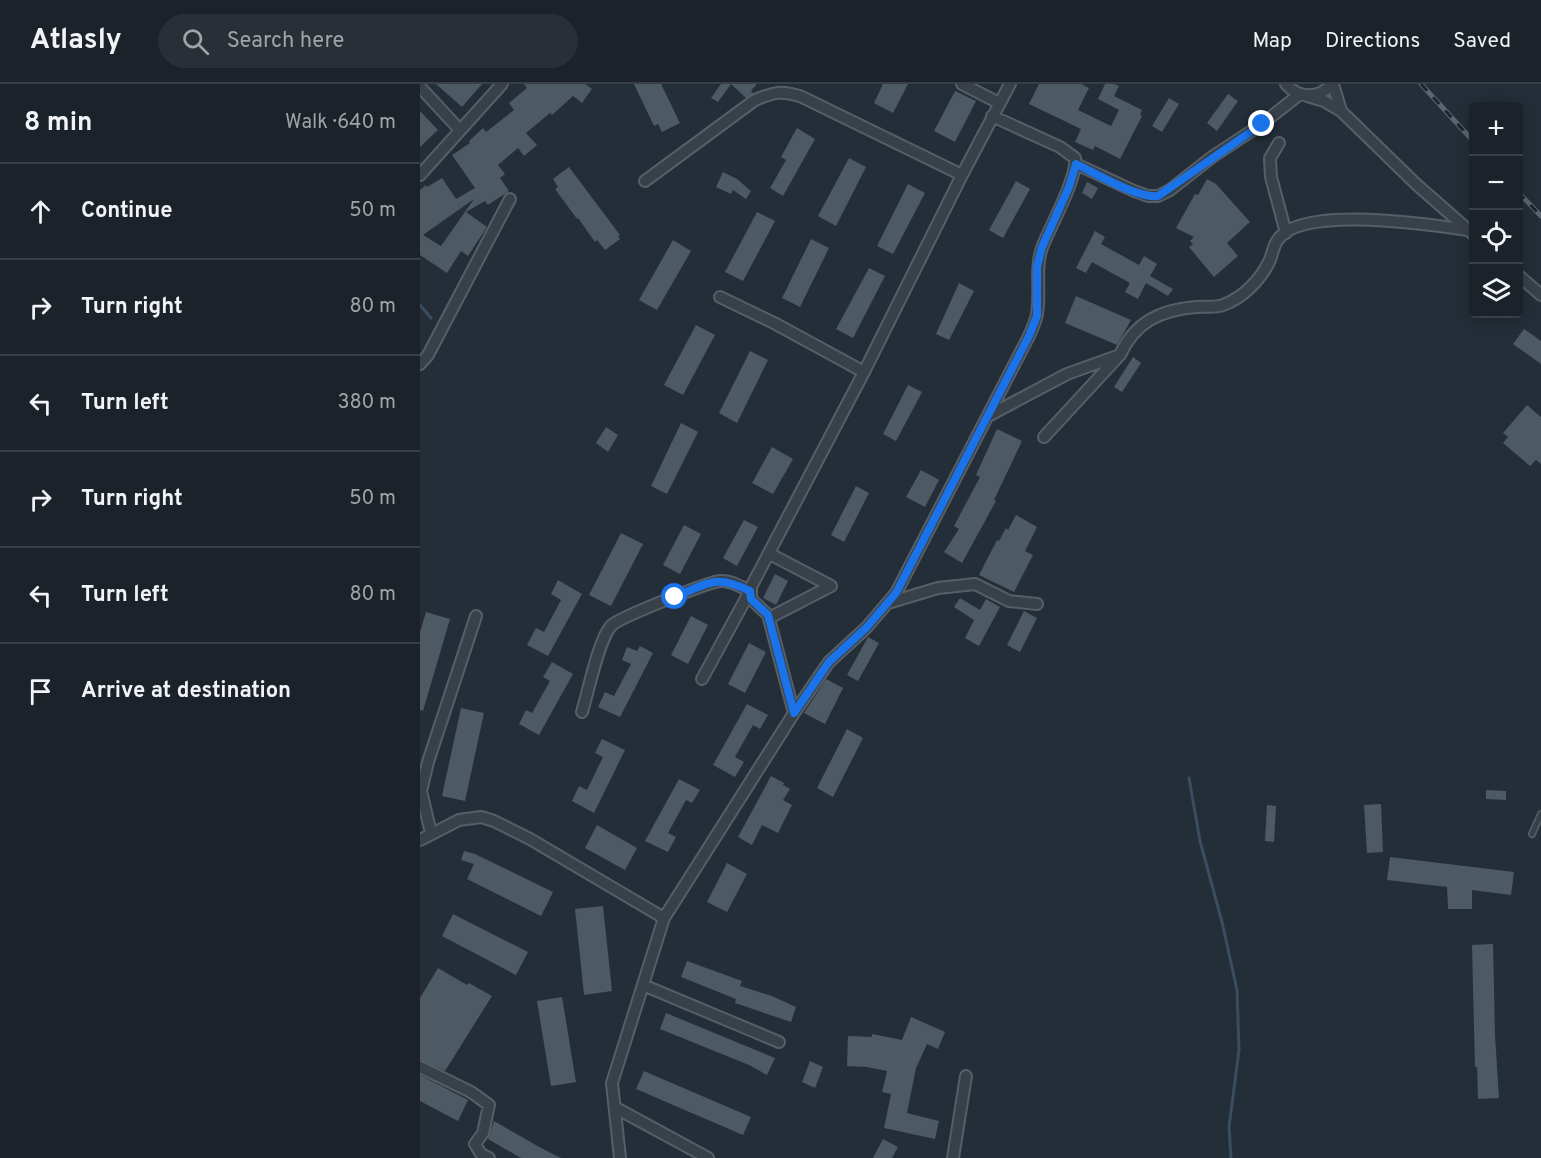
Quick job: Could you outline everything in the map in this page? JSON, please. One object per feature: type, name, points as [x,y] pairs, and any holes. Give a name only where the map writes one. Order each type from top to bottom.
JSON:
[{"type":"street","points":[[420,175],[459,129],[502,84]]},
{"type":"street","points":[[962,84],[999,104]]},
{"type":"street","points":[[702,679],[770,554],[1010,84]]},
{"type":"street","points":[[1286,84],[1304,95],[1324,101],[1341,111],[1416,184],[1469,230]]},
{"type":"street","points":[[1076,164],[1134,191],[1148,196],[1158,196],[1170,190],[1212,157],[1304,95],[1322,93],[1332,84],[1341,111]]},
{"type":"street","points":[[420,87],[459,129]]},
{"type":"street","points":[[645,182],[755,100],[770,94],[785,92],[802,97],[962,175]]},
{"type":"street","points":[[620,1158],[612,1083],[664,918],[829,662],[866,628],[896,593],[1029,336],[1037,316],[1037,267],[1042,247],[1069,187],[1076,164],[1075,158],[1060,147],[992,116]]},
{"type":"street","points":[[1279,143],[1270,158],[1271,177],[1286,233]]},
{"type":"street","points":[[420,364],[428,355],[510,199]]},
{"type":"street","points":[[1044,437],[1120,355],[1138,326],[1170,311],[1222,306],[1238,297],[1259,279],[1269,262],[1277,239],[1295,226],[1331,220],[1382,220],[1469,232]]},
{"type":"street","points":[[1523,279],[1541,295]]},
{"type":"street","points":[[720,297],[774,323],[864,372]]},
{"type":"street","points":[[988,416],[1066,374],[1120,355]]},
{"type":"street","points":[[769,618],[831,586],[770,554]]},
{"type":"street","points":[[582,712],[603,641],[612,625],[710,583],[731,582],[750,591]]},
{"type":"street","points":[[888,603],[938,588],[975,584],[1009,601],[1037,604]]},
{"type":"street","points":[[750,591],[751,599],[763,609],[769,618],[794,713]]},
{"type":"street","points":[[431,833],[421,790],[476,616]]},
{"type":"street","points":[[420,840],[459,820],[481,817],[494,821],[530,839],[664,918]]},
{"type":"street","points":[[643,985],[779,1042]]},
{"type":"street","points":[[420,1067],[471,1092],[489,1105],[483,1133],[475,1144],[481,1154],[489,1158]]},
{"type":"street","points":[[953,1158],[966,1076]]},
{"type":"street","points":[[616,1108],[708,1158]]},
{"type":"lane","points":[[1532,834],[1541,814]]},
{"type":"building","points":[[436,84],[482,84],[462,107]]},
{"type":"building","points":[[524,84],[585,84],[592,89],[582,103],[573,96],[552,115],[550,113],[526,133],[537,145],[524,156],[518,148],[498,165],[505,174],[500,178],[509,191],[488,205],[485,201],[466,212],[487,227],[468,256],[461,251],[447,273],[420,255],[420,190],[442,178],[456,199],[475,188],[452,155],[470,143],[469,141],[483,128],[486,132],[514,110],[509,103],[527,88]],"holes":[[[474,199],[441,246],[423,235]]]},
{"type":"building","points":[[634,84],[661,84],[680,123],[662,132],[658,124],[654,126]]},
{"type":"building","points":[[721,84],[731,84],[718,102],[711,98]]},
{"type":"building","points":[[731,84],[757,84],[751,91],[753,93],[746,98]]},
{"type":"building","points":[[883,84],[908,84],[893,113],[874,103]]},
{"type":"building","points":[[1039,84],[1081,84],[1089,88],[1078,110],[1111,126],[1119,110],[1098,99],[1105,84],[1119,86],[1114,96],[1142,110],[1140,115],[1142,116],[1120,159],[1095,146],[1093,150],[1075,142],[1081,129],[1029,104]]},
{"type":"building","points":[[955,91],[976,101],[955,142],[934,131]]},
{"type":"building","points":[[1228,94],[1238,101],[1217,131],[1207,123]]},
{"type":"building","points":[[1169,98],[1179,104],[1162,132],[1152,126]]},
{"type":"building","points":[[420,111],[438,130],[420,147]]},
{"type":"building","points":[[797,128],[815,139],[783,196],[770,188],[786,160],[781,157]]},
{"type":"building","points":[[849,158],[866,167],[836,226],[818,216]]},
{"type":"building","points":[[569,167],[620,235],[618,236],[620,239],[605,250],[597,240],[595,242],[555,189],[558,187],[553,179]]},
{"type":"building","points":[[723,172],[737,179],[751,191],[746,199],[733,190],[731,194],[716,187]]},
{"type":"building","points":[[1207,179],[1216,184],[1250,222],[1227,243],[1238,256],[1214,277],[1189,247],[1193,244],[1190,241],[1194,237],[1176,228],[1195,194],[1198,195]]},
{"type":"building","points":[[1016,181],[1030,189],[1003,238],[989,230]]},
{"type":"building","points":[[1087,182],[1098,188],[1092,199],[1082,193]]},
{"type":"building","points":[[908,184],[925,193],[893,254],[877,246]]},
{"type":"building","points":[[757,212],[775,221],[743,281],[725,272]]},
{"type":"building","points":[[1095,231],[1105,237],[1101,244],[1139,265],[1144,256],[1157,264],[1150,276],[1173,289],[1168,296],[1146,283],[1138,299],[1125,292],[1130,283],[1092,262],[1086,273],[1076,268]]},
{"type":"building","points":[[811,239],[829,248],[800,307],[782,298]]},
{"type":"building","points":[[673,240],[691,251],[657,310],[639,300]]},
{"type":"building","points":[[869,268],[885,276],[853,338],[836,329]]},
{"type":"building","points":[[959,283],[974,291],[949,340],[936,334]]},
{"type":"building","points":[[1076,296],[1131,320],[1117,345],[1065,323]]},
{"type":"building","points":[[696,325],[715,335],[683,395],[664,385]]},
{"type":"building","points":[[1524,329],[1541,341],[1541,364],[1513,344]]},
{"type":"building","points":[[750,351],[768,360],[737,423],[719,413]]},
{"type":"building","points":[[1133,357],[1141,363],[1122,392],[1114,387]]},
{"type":"building","points":[[908,385],[922,392],[896,441],[883,434]]},
{"type":"building","points":[[1527,405],[1541,417],[1541,464],[1536,460],[1530,466],[1503,443],[1508,437],[1503,433]]},
{"type":"building","points":[[681,423],[698,432],[667,494],[651,486]]},
{"type":"building","points":[[606,427],[618,435],[608,452],[596,443]]},
{"type":"building","points":[[997,429],[1022,441],[994,500],[996,501],[962,563],[944,552],[959,529],[954,526],[980,477],[976,475]]},
{"type":"building","points":[[772,447],[793,459],[773,494],[752,483]]},
{"type":"building","points":[[921,470],[939,480],[925,507],[906,497]]},
{"type":"building","points":[[856,486],[869,493],[844,542],[831,535]]},
{"type":"building","points":[[1016,515],[1037,527],[1025,551],[1033,555],[1014,592],[979,575],[997,540],[999,541],[1006,528],[1008,530]]},
{"type":"building","points":[[744,520],[758,527],[737,566],[723,558]]},
{"type":"building","points":[[684,525],[701,534],[680,574],[663,565]]},
{"type":"building","points":[[621,533],[643,544],[611,606],[589,595]]},
{"type":"building","points":[[775,574],[788,581],[776,605],[763,598]]},
{"type":"building","points":[[558,580],[582,594],[548,656],[527,645],[536,628],[544,632],[561,600],[551,594]]},
{"type":"building","points":[[960,598],[980,610],[986,599],[1000,607],[979,646],[965,638],[974,620],[954,607]]},
{"type":"building","points":[[1024,611],[1037,618],[1020,652],[1007,645]]},
{"type":"building","points":[[426,612],[450,619],[423,711],[420,710],[420,632]]},
{"type":"building","points":[[691,616],[708,625],[688,664],[671,655]]},
{"type":"building","points":[[868,637],[879,643],[858,681],[847,675]]},
{"type":"building","points":[[749,643],[766,652],[745,693],[728,684]]},
{"type":"building","points":[[640,646],[653,653],[620,717],[598,707],[605,692],[614,696],[631,664],[622,660],[627,647],[637,651]]},
{"type":"building","points":[[552,662],[573,674],[539,735],[519,724],[526,710],[532,713],[550,681],[543,677]]},
{"type":"building","points":[[826,679],[843,688],[825,724],[804,713]]},
{"type":"building","points":[[747,704],[768,715],[760,729],[753,725],[735,757],[744,762],[735,777],[713,765]]},
{"type":"building","points":[[461,708],[484,713],[465,801],[442,796]]},
{"type":"building","points":[[847,729],[863,738],[833,797],[817,788]]},
{"type":"building","points":[[602,739],[625,750],[594,813],[572,801],[579,786],[587,790],[603,757],[595,753]]},
{"type":"building","points":[[771,776],[790,789],[783,800],[792,805],[778,833],[762,825],[752,845],[738,837]]},
{"type":"building","points":[[679,779],[700,790],[692,803],[686,800],[668,833],[676,837],[668,852],[645,841]]},
{"type":"building","points":[[1486,790],[1506,791],[1506,800],[1486,799]]},
{"type":"building","points":[[1381,804],[1383,852],[1367,853],[1364,805]]},
{"type":"building","points":[[1267,805],[1276,806],[1274,842],[1265,841]]},
{"type":"building","points":[[597,825],[637,848],[625,870],[585,848]]},
{"type":"building","points":[[464,851],[475,854],[553,892],[541,916],[467,879],[474,864],[461,860]]},
{"type":"building","points":[[1390,857],[1514,872],[1511,895],[1472,890],[1472,909],[1448,909],[1447,887],[1387,880]]},
{"type":"building","points":[[727,863],[747,874],[727,912],[707,902]]},
{"type":"building","points":[[603,906],[612,991],[584,995],[575,909]]},
{"type":"building","points":[[453,914],[528,952],[516,975],[442,936]]},
{"type":"building","points":[[1493,944],[1499,1098],[1478,1099],[1472,945]]},
{"type":"building","points":[[687,961],[742,981],[740,986],[772,996],[796,1007],[791,1022],[735,1003],[736,999],[681,977]]},
{"type":"building","points":[[438,968],[492,996],[445,1071],[420,1060],[420,998]]},
{"type":"building","points":[[562,997],[576,1082],[551,1086],[537,1001]]},
{"type":"building","points":[[666,1013],[775,1058],[767,1075],[749,1065],[660,1029]]},
{"type":"building","points":[[911,1017],[945,1032],[938,1049],[927,1044],[916,1068],[907,1113],[939,1121],[935,1139],[884,1128],[891,1094],[882,1092],[887,1071],[847,1066],[848,1036],[872,1037],[872,1034],[902,1040]]},
{"type":"building","points":[[810,1061],[823,1067],[815,1088],[802,1082]]},
{"type":"building","points":[[644,1071],[751,1117],[743,1135],[636,1089]]},
{"type":"building","points":[[420,1075],[468,1100],[458,1121],[420,1101]]},
{"type":"building","points":[[494,1121],[561,1158],[521,1158],[488,1139]]},
{"type":"building","points":[[883,1139],[898,1147],[892,1158],[873,1158]]},
{"type":"waterway","points":[[420,305],[431,318]]},
{"type":"waterway","points":[[1189,778],[1200,841],[1222,922],[1237,990],[1239,1050],[1229,1127],[1231,1158]]},
{"type":"railway","points":[[1421,84],[1469,137]]},
{"type":"railway","points":[[1523,197],[1541,216]]},
{"type":"route","points":[[675,597],[721,581],[731,582],[750,591],[751,599],[768,615],[794,713],[829,662],[866,628],[896,593],[1029,336],[1037,316],[1037,267],[1042,247],[1069,187],[1076,164],[1134,191],[1148,196],[1158,196],[1170,190],[1212,157],[1262,124]]}]
